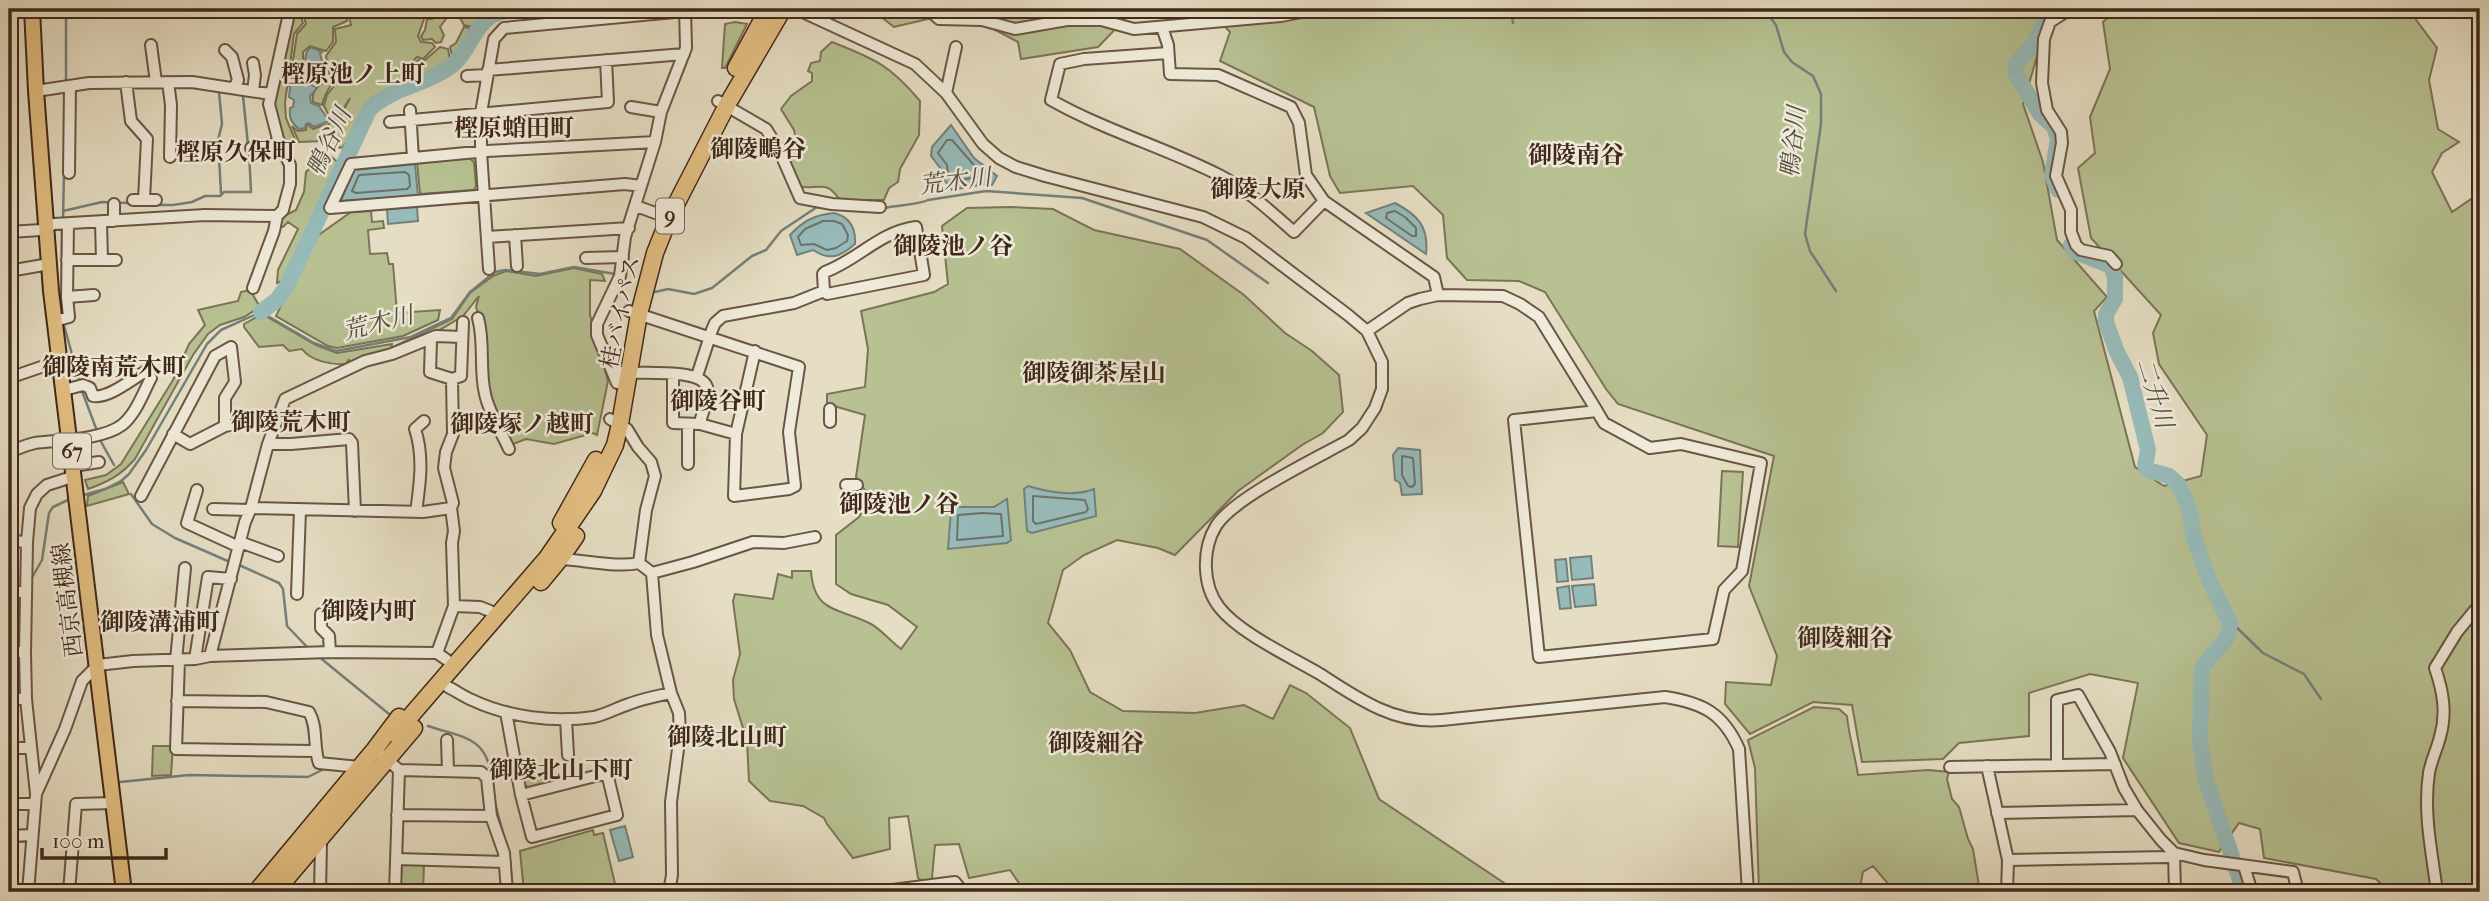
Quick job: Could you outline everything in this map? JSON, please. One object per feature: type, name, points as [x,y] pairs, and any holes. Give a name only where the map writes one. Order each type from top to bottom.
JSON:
[{"type":"highway","name":"桂バイパス","points":[[396,734],[526,582],[575,518],[600,459],[610,443],[646,250],[768,9]]},
{"type":"highway","name":"桂バイパス","points":[[722,103],[783,9]]},
{"type":"highway","name":"9","points":[[448,687],[560,559],[598,497],[610,443]]},
{"type":"highway","points":[[387,760],[384,733],[442,657],[490,611],[550,540],[610,443]]},
{"type":"highway","points":[[256,892],[387,760],[448,687]]},
{"type":"highway","points":[[275,892],[359,767],[387,760]]},
{"type":"main road","name":"西京高槻線","points":[[33,9],[36,91],[49,264],[60,320],[61,365],[124,892]]},
{"type":"street","points":[[253,288],[277,216],[283,210],[290,184],[290,165],[278,140],[269,104],[290,9]]},
{"type":"street","points":[[796,9],[915,64],[946,93],[983,145],[999,158],[1016,167],[1045,176],[1178,210],[1222,226],[1246,238],[1367,331],[1381,362],[1382,389],[1375,408],[1362,428],[1349,440],[1233,509],[1217,524],[1208,543],[1208,585],[1218,606],[1233,622],[1378,708],[1413,720],[1442,720],[1665,697],[1703,706],[1721,721],[1739,750],[1748,892]]},
{"type":"street","points":[[931,12],[939,19],[982,20],[1015,29],[1067,20],[1101,20],[1121,23],[1134,29],[1281,16],[1317,9]]},
{"type":"street","points":[[2070,9],[2050,22],[2043,39],[2042,83],[2047,110],[2061,132],[2062,143],[2056,176],[2071,210],[2071,232],[2076,246],[2081,250],[2109,256],[2116,264]]},
{"type":"street","points":[[489,269],[481,113],[494,39],[504,28],[617,13],[685,10],[684,54],[661,112],[617,283],[597,329],[609,368],[622,376],[697,376],[707,386],[708,394],[694,424],[688,464]]},
{"type":"street","points":[[1162,27],[1170,74],[1218,75],[1291,107],[1299,123],[1306,175],[1324,201],[1434,277],[1438,295]]},
{"type":"street","points":[[151,45],[156,82]]},
{"type":"street","points":[[946,93],[956,47]]},
{"type":"street","points":[[225,50],[232,57],[238,79],[234,88]]},
{"type":"street","points":[[1168,53],[1084,59],[1060,64],[1051,100],[1085,119],[1219,175],[1253,196],[1294,232],[1324,201]]},
{"type":"street","points":[[467,76],[684,54]]},
{"type":"street","points":[[390,122],[410,115],[481,113],[608,102],[606,60]]},
{"type":"street","points":[[253,62],[253,91]]},
{"type":"street","points":[[126,82],[131,121],[147,139],[144,200]]},
{"type":"street","points":[[168,82],[171,105],[170,157]]},
{"type":"street","points":[[36,91],[89,83],[192,82],[270,94]]},
{"type":"street","points":[[69,173],[70,86]]},
{"type":"street","points":[[722,103],[766,129],[779,150],[800,198],[832,204],[880,207]]},
{"type":"street","points":[[631,107],[661,112]]},
{"type":"street","points":[[410,115],[413,158]]},
{"type":"street","points":[[251,148],[271,147],[278,140]]},
{"type":"street","points":[[641,186],[625,184],[330,208],[351,164],[481,152],[655,142]]},
{"type":"street","points":[[114,204],[114,221]]},
{"type":"street","points":[[636,206],[664,216]]},
{"type":"street","points":[[9,232],[41,230],[68,224],[205,215],[277,216]]},
{"type":"street","points":[[101,222],[102,260]]},
{"type":"street","points":[[60,320],[69,317],[68,224]]},
{"type":"street","points":[[916,227],[924,275],[827,294],[824,291],[825,272],[845,264],[896,230],[916,227]]},
{"type":"street","points":[[488,237],[629,228]]},
{"type":"street","points":[[515,235],[517,266]]},
{"type":"street","points":[[586,258],[623,257]]},
{"type":"street","points":[[67,260],[116,260]]},
{"type":"street","points":[[9,271],[49,264]]},
{"type":"street","points":[[697,376],[715,323],[723,316],[794,303],[824,291]]},
{"type":"street","points":[[67,297],[94,295]]},
{"type":"street","points":[[1367,331],[1408,303],[1438,295],[1503,296],[1539,317],[1597,411],[1604,423],[1650,447],[1681,444],[1761,463],[1742,571],[1724,590],[1713,639],[1539,657],[1514,420],[1597,411]]},
{"type":"street","points":[[634,313],[755,351],[799,367],[789,432],[795,486],[734,496],[736,434],[755,351]]},
{"type":"street","points":[[478,318],[482,333],[484,393],[509,449]]},
{"type":"street","points":[[431,340],[430,372],[452,379],[461,376],[463,322]]},
{"type":"street","points":[[210,656],[268,444],[285,399],[365,361],[392,354],[436,336],[462,337]]},
{"type":"street","points":[[9,337],[9,378],[44,366],[61,365]]},
{"type":"street","points":[[141,496],[215,356],[231,346],[235,382],[225,398],[225,426]]},
{"type":"street","points":[[9,452],[34,443],[52,443],[96,435],[122,425],[137,406],[151,378],[146,371],[119,389],[99,397],[93,396],[90,388],[83,385],[64,390]]},
{"type":"street","points":[[673,374],[673,423],[694,424],[736,434]]},
{"type":"street","points":[[35,799],[82,681],[98,665],[210,656],[330,652],[442,657],[454,606],[453,503],[444,468],[446,452],[453,434],[452,379]]},
{"type":"street","points":[[830,409],[830,422]]},
{"type":"street","points":[[173,434],[190,443],[225,426],[277,416]]},
{"type":"street","points":[[416,512],[421,479],[419,440],[415,429],[424,421]]},
{"type":"street","points":[[615,422],[627,429],[651,462],[655,476],[646,510],[639,563]]},
{"type":"street","points":[[268,444],[349,439],[352,443],[355,511]]},
{"type":"street","points":[[28,892],[35,799],[26,699],[25,592],[27,542],[33,499],[47,485],[99,462]]},
{"type":"street","points":[[197,490],[187,523],[278,556]]},
{"type":"street","points":[[213,509],[416,512],[451,508]]},
{"type":"street","points":[[297,594],[300,510]]},
{"type":"street","points":[[652,573],[753,542],[784,543],[816,537]]},
{"type":"street","points":[[9,541],[27,542]]},
{"type":"street","points":[[560,559],[598,561],[624,566],[639,563],[652,573],[657,635],[671,693],[679,713],[680,734],[671,802],[672,875],[669,892]]},
{"type":"street","points":[[185,568],[178,660],[176,749],[314,751]]},
{"type":"street","points":[[195,659],[208,577],[231,579]]},
{"type":"street","points":[[298,580],[311,580]]},
{"type":"street","points":[[9,592],[25,592]]},
{"type":"street","points":[[2437,892],[2428,837],[2429,773],[2442,732],[2445,712],[2435,668],[2457,632],[2480,604]]},
{"type":"street","points":[[454,606],[480,607],[490,611]]},
{"type":"street","points":[[321,614],[321,628],[329,636],[330,652]]},
{"type":"street","points":[[9,652],[25,652]]},
{"type":"street","points":[[448,687],[471,700],[506,712],[566,719],[593,717],[617,711],[628,704],[671,693]]},
{"type":"street","points":[[2057,765],[2057,700],[2078,695],[2137,810],[2174,853],[2196,859],[2292,872],[2298,892]]},
{"type":"street","points":[[9,699],[26,699]]},
{"type":"street","points":[[177,701],[266,702],[309,712],[313,719],[314,751],[319,763],[359,767]]},
{"type":"street","points":[[506,712],[521,795],[532,837],[617,815],[607,773],[521,795]]},
{"type":"street","points":[[566,719],[568,755]]},
{"type":"street","points":[[447,740],[448,771]]},
{"type":"street","points":[[9,748],[31,748]]},
{"type":"street","points":[[395,892],[397,815],[387,760],[448,771],[481,772],[487,778],[491,816],[505,862],[507,892]]},
{"type":"street","points":[[1950,767],[2115,764]]},
{"type":"street","points":[[1987,766],[2008,860],[2007,892]]},
{"type":"street","points":[[9,804],[35,799]]},
{"type":"street","points":[[69,892],[76,804],[114,803]]},
{"type":"street","points":[[1997,813],[2137,810]]},
{"type":"street","points":[[397,815],[491,816]]},
{"type":"street","points":[[313,834],[321,843],[320,892]]},
{"type":"street","points":[[9,836],[33,835]]},
{"type":"street","points":[[2008,860],[2168,857],[2174,853]]},
{"type":"street","points":[[2174,853],[2175,892]]},
{"type":"street","points":[[396,859],[505,862]]},
{"type":"street","points":[[2244,866],[2252,892]]},
{"type":"street","points":[[877,892],[955,882],[963,892]]},
{"type":"green space","points":[[347,9],[436,11],[424,19],[418,36],[421,42],[432,43],[435,47],[423,59],[417,57],[407,67],[414,73],[414,81],[391,92],[397,82],[370,100],[342,148],[327,145],[324,141],[299,142],[292,126],[298,131],[306,130],[307,124],[313,129],[338,121],[350,98],[337,119],[330,118],[324,106],[327,95],[348,68],[332,84],[322,105],[313,102],[315,90],[330,77],[326,56],[336,42],[335,29],[351,25]]},
{"type":"green space","points":[[461,9],[496,9],[483,18],[477,28],[464,25],[460,18]]},
{"type":"green space","points":[[875,9],[915,9],[928,19],[894,27],[876,13]]},
{"type":"green space","points":[[956,9],[2051,9],[2023,104],[2043,162],[2057,240],[2107,297],[2094,311],[2135,467],[2164,486],[2201,476],[2207,435],[2159,364],[2153,333],[2161,315],[2091,238],[2078,168],[2095,153],[2090,117],[2110,69],[2103,22],[2118,9],[2408,9],[2437,48],[2429,80],[2438,129],[2459,142],[2442,153],[2432,172],[2452,212],[2480,193],[2480,892],[2389,892],[2376,879],[2264,858],[2260,829],[2239,823],[2219,852],[2179,843],[2123,758],[2138,683],[2090,674],[2029,693],[2029,736],[1959,743],[1943,759],[1862,762],[1852,705],[1813,702],[1750,734],[1725,704],[1726,682],[1771,685],[1777,656],[1749,586],[1774,456],[1618,404],[1545,292],[1519,281],[1467,280],[1447,258],[1443,215],[1413,186],[1340,193],[1330,176],[1314,107],[1220,61],[1230,32],[1212,12],[1126,18],[1098,47],[1021,59],[1018,42]]},
{"type":"green space","points":[[445,10],[446,19],[440,27],[444,35],[441,42],[423,40],[421,36],[427,19],[432,19]]},
{"type":"green space","points":[[317,11],[346,12],[347,21],[333,27],[333,42],[326,51],[310,46],[303,52],[303,66],[297,71],[298,79],[290,80],[297,34],[306,24],[303,14]]},
{"type":"green space","points":[[299,12],[303,23],[294,34],[285,103],[286,118],[296,142],[283,144],[272,104],[292,15]]},
{"type":"green space","points":[[725,24],[747,24],[725,68],[722,68]]},
{"type":"green space","points":[[464,27],[474,29],[456,59],[453,59],[450,47],[456,43]]},
{"type":"green space","points":[[832,42],[881,64],[900,79],[920,101],[919,135],[900,169],[898,182],[889,188],[884,200],[841,200],[828,188],[799,186],[782,145],[786,141],[803,139],[796,139],[794,130],[781,109],[791,96],[812,81],[812,73],[808,71],[811,63],[820,61],[821,52]]},
{"type":"green space","points":[[440,47],[448,49],[450,60],[420,81],[416,77],[419,72],[411,67],[418,60],[424,61]]},
{"type":"green space","points":[[316,153],[330,156],[339,163],[285,280],[277,283],[278,270],[298,229],[288,222],[283,227],[278,227],[282,217],[296,210],[304,192],[306,172],[312,166]]},
{"type":"green space","points":[[469,158],[474,162],[474,190],[420,194],[417,162]]},
{"type":"green space","points":[[967,208],[1053,209],[1094,230],[1180,249],[1244,295],[1285,333],[1312,351],[1339,375],[1343,412],[1323,433],[1238,491],[1175,555],[1158,548],[1117,540],[1084,555],[1063,570],[1048,623],[1070,650],[1090,692],[1123,711],[1195,713],[1244,705],[1273,719],[1290,685],[1306,693],[1350,728],[1379,799],[1510,887],[1513,892],[1025,892],[1010,870],[969,878],[959,844],[935,845],[932,878],[930,881],[922,881],[918,878],[908,816],[889,818],[890,849],[853,858],[824,818],[803,806],[770,801],[749,781],[747,741],[734,699],[733,680],[740,654],[733,601],[735,594],[773,599],[778,574],[792,578],[792,571],[811,571],[813,585],[824,603],[871,624],[901,649],[917,627],[888,605],[851,594],[836,584],[836,535],[859,517],[869,496],[856,477],[865,415],[827,404],[827,394],[865,387],[868,349],[861,311],[934,292],[948,284],[942,226]]},
{"type":"green space","points":[[371,211],[372,222],[383,221],[384,228],[368,230],[370,254],[387,253],[389,264],[393,264],[397,313],[440,310],[438,320],[403,336],[337,348],[328,346],[276,316],[313,239],[351,212]]},
{"type":"green space","points":[[574,268],[602,274],[605,281],[590,280],[590,315],[608,381],[597,435],[593,433],[554,444],[526,439],[508,446],[487,399],[483,328],[476,307],[479,296],[463,316],[428,337],[405,347],[348,363],[349,359],[346,364],[322,361],[311,357],[302,349],[289,351],[283,345],[259,347],[244,327],[244,324],[262,314],[316,345],[337,353],[392,344],[391,348],[452,319],[470,293],[493,276],[506,271],[536,276]]},
{"type":"green space","points":[[250,290],[260,307],[244,317],[220,325],[208,334],[193,355],[135,459],[114,477],[88,489],[85,480],[106,475],[121,464],[173,380],[189,344],[205,325],[198,310],[238,301],[241,292]]},
{"type":"green space","points":[[1722,471],[1743,472],[1738,547],[1718,546]]},
{"type":"green space","points":[[123,482],[129,494],[87,506],[88,496]]},
{"type":"green space","points":[[1814,707],[1839,709],[1847,716],[1858,775],[1928,770],[1949,772],[1947,779],[1952,799],[1959,807],[1973,849],[1980,892],[1900,892],[1900,889],[1889,885],[1873,866],[1863,872],[1860,887],[1862,892],[1759,892],[1755,768],[1748,740]]},
{"type":"green space","points":[[153,746],[173,746],[171,775],[152,776]]},
{"type":"green space","points":[[565,773],[566,780],[530,788],[524,785],[522,777]]},
{"type":"green space","points":[[593,830],[594,835],[603,833],[617,892],[524,892],[520,851]]},
{"type":"green space","points":[[424,864],[423,892],[399,892],[399,868],[403,865]]},
{"type":"water","points":[[311,47],[322,52],[320,54],[323,64],[319,76],[310,84],[317,88],[310,96],[311,103],[319,106],[329,121],[314,127],[309,123],[305,128],[299,129],[290,118],[290,108],[293,107],[294,100],[289,97],[290,87],[286,84],[300,82],[300,72],[306,66],[306,54]]},
{"type":"water","points":[[951,125],[974,158],[997,176],[992,185],[952,190],[939,173],[941,169],[931,156],[932,147]]},
{"type":"water","points":[[415,164],[418,196],[341,201],[353,170]]},
{"type":"water","points":[[1395,203],[1416,217],[1424,229],[1426,254],[1366,213]]},
{"type":"water","points":[[417,206],[418,221],[388,224],[387,209]]},
{"type":"water","points":[[834,213],[851,224],[855,244],[835,256],[825,256],[813,250],[797,255],[790,235],[809,219]]},
{"type":"water","points":[[1398,448],[1420,450],[1422,494],[1402,495],[1400,483],[1395,480],[1393,455]]},
{"type":"water","points":[[1028,486],[1061,493],[1094,489],[1096,516],[1032,533],[1027,531],[1024,489]]},
{"type":"water","points":[[1007,499],[1011,540],[1007,543],[948,549],[951,510],[954,507],[994,507]]},
{"type":"water","points":[[1591,556],[1593,578],[1572,580],[1570,558]]},
{"type":"water","points":[[1566,559],[1568,581],[1557,582],[1555,560]]},
{"type":"water","points":[[1594,584],[1596,605],[1575,607],[1572,586]]},
{"type":"water","points":[[1569,586],[1571,608],[1560,609],[1557,588]]},
{"type":"water","points":[[625,826],[633,857],[619,861],[610,830]]},
{"type":"waterway","points":[[66,9],[66,84]]},
{"type":"waterway","name":"鴨谷川","points":[[261,312],[277,300],[287,286],[369,110],[388,96],[450,67],[462,55],[485,21],[511,9]]},
{"type":"waterway","points":[[1511,9],[1513,23]]},
{"type":"waterway","name":"鴨谷川","points":[[1764,9],[1776,25],[1784,52],[1792,62],[1813,76],[1821,94],[1821,124],[1805,234],[1810,251],[1836,291]]},
{"type":"waterway","name":"二升川","points":[[2057,12],[2044,24],[2032,47],[2015,64],[2016,74],[2040,114],[2054,127],[2058,139],[2052,175],[2058,190]]},
{"type":"waterway","points":[[9,91],[15,91]]},
{"type":"waterway","points":[[219,92],[222,124],[218,140],[221,193]]},
{"type":"waterway","points":[[243,96],[248,145]]},
{"type":"waterway","points":[[155,205],[192,202],[205,196],[220,196],[224,192],[251,192],[249,151]]},
{"type":"waterway","points":[[63,221],[64,172]]},
{"type":"waterway","name":"荒木川","points":[[884,208],[986,191],[1082,198],[1207,240],[1268,283]]},
{"type":"waterway","points":[[63,211],[102,202],[129,203]]},
{"type":"waterway","name":"荒木川","points":[[655,292],[668,289],[694,294],[712,288],[752,256],[766,250],[781,231],[817,207],[825,208]]},
{"type":"waterway","points":[[62,231],[62,315]]},
{"type":"waterway","name":"二升川","points":[[2071,245],[2076,252],[2111,266],[2115,278],[2115,299],[2106,314],[2106,322],[2130,377],[2148,450],[2145,466],[2148,470],[2169,476],[2178,484],[2186,501],[2193,535],[2209,580],[2230,623],[2227,638],[2202,667],[2200,742],[2206,780],[2244,892]]},
{"type":"waterway","name":"荒木川","points":[[80,496],[105,489],[129,474],[146,450],[207,344],[221,330],[261,312],[314,343],[336,351],[411,337],[451,318],[470,292],[495,272],[505,270],[540,274],[574,267],[615,274]]},
{"type":"waterway","points":[[63,322],[80,383]]},
{"type":"waterway","points":[[82,391],[97,431]]},
{"type":"waterway","points":[[99,438],[114,465]]},
{"type":"waterway","points":[[131,494],[152,524],[175,538],[230,562]]},
{"type":"waterway","points":[[30,581],[42,560],[49,513],[53,507],[70,499]]},
{"type":"waterway","points":[[239,565],[279,583],[283,589],[287,626],[310,650]]},
{"type":"waterway","points":[[2229,620],[2263,653],[2304,674],[2321,699]]},
{"type":"waterway","points":[[318,656],[389,714]]},
{"type":"waterway","points":[[428,726],[461,736],[478,746],[484,753],[491,776]]},
{"type":"waterway","points":[[120,782],[189,775],[308,777],[324,769],[332,770]]},
{"type":"waterway","points":[[495,803],[504,837]]},
{"type":"waterway","points":[[509,854],[513,892]]},
{"type":"district","name":"樫原池ノ上町","points":[[353,74]]},
{"type":"district","name":"樫原蛸田町","points":[[514,128]]},
{"type":"district","name":"御陵鴫谷","points":[[758,149]]},
{"type":"district","name":"樫原久保町","points":[[236,152]]},
{"type":"district","name":"御陵南谷","points":[[1576,155]]},
{"type":"district","name":"御陵大原","points":[[1258,189]]},
{"type":"district","name":"御陵池ノ谷","points":[[953,246]]},
{"type":"district","name":"御陵南荒木町","points":[[114,367]]},
{"type":"district","name":"御陵御茶屋山","points":[[1094,373]]},
{"type":"district","name":"御陵谷町","points":[[718,401]]},
{"type":"district","name":"御陵荒木町","points":[[291,422]]},
{"type":"district","name":"御陵塚ノ越町","points":[[522,424]]},
{"type":"district","name":"御陵池ノ谷","points":[[899,504]]},
{"type":"district","name":"御陵内町","points":[[369,611]]},
{"type":"district","name":"御陵溝浦町","points":[[160,622]]},
{"type":"district","name":"御陵細谷","points":[[1845,638]]},
{"type":"district","name":"御陵北山町","points":[[727,737]]},
{"type":"district","name":"御陵細谷","points":[[1096,743]]},
{"type":"district","name":"御陵北山下町","points":[[561,770]]}]
